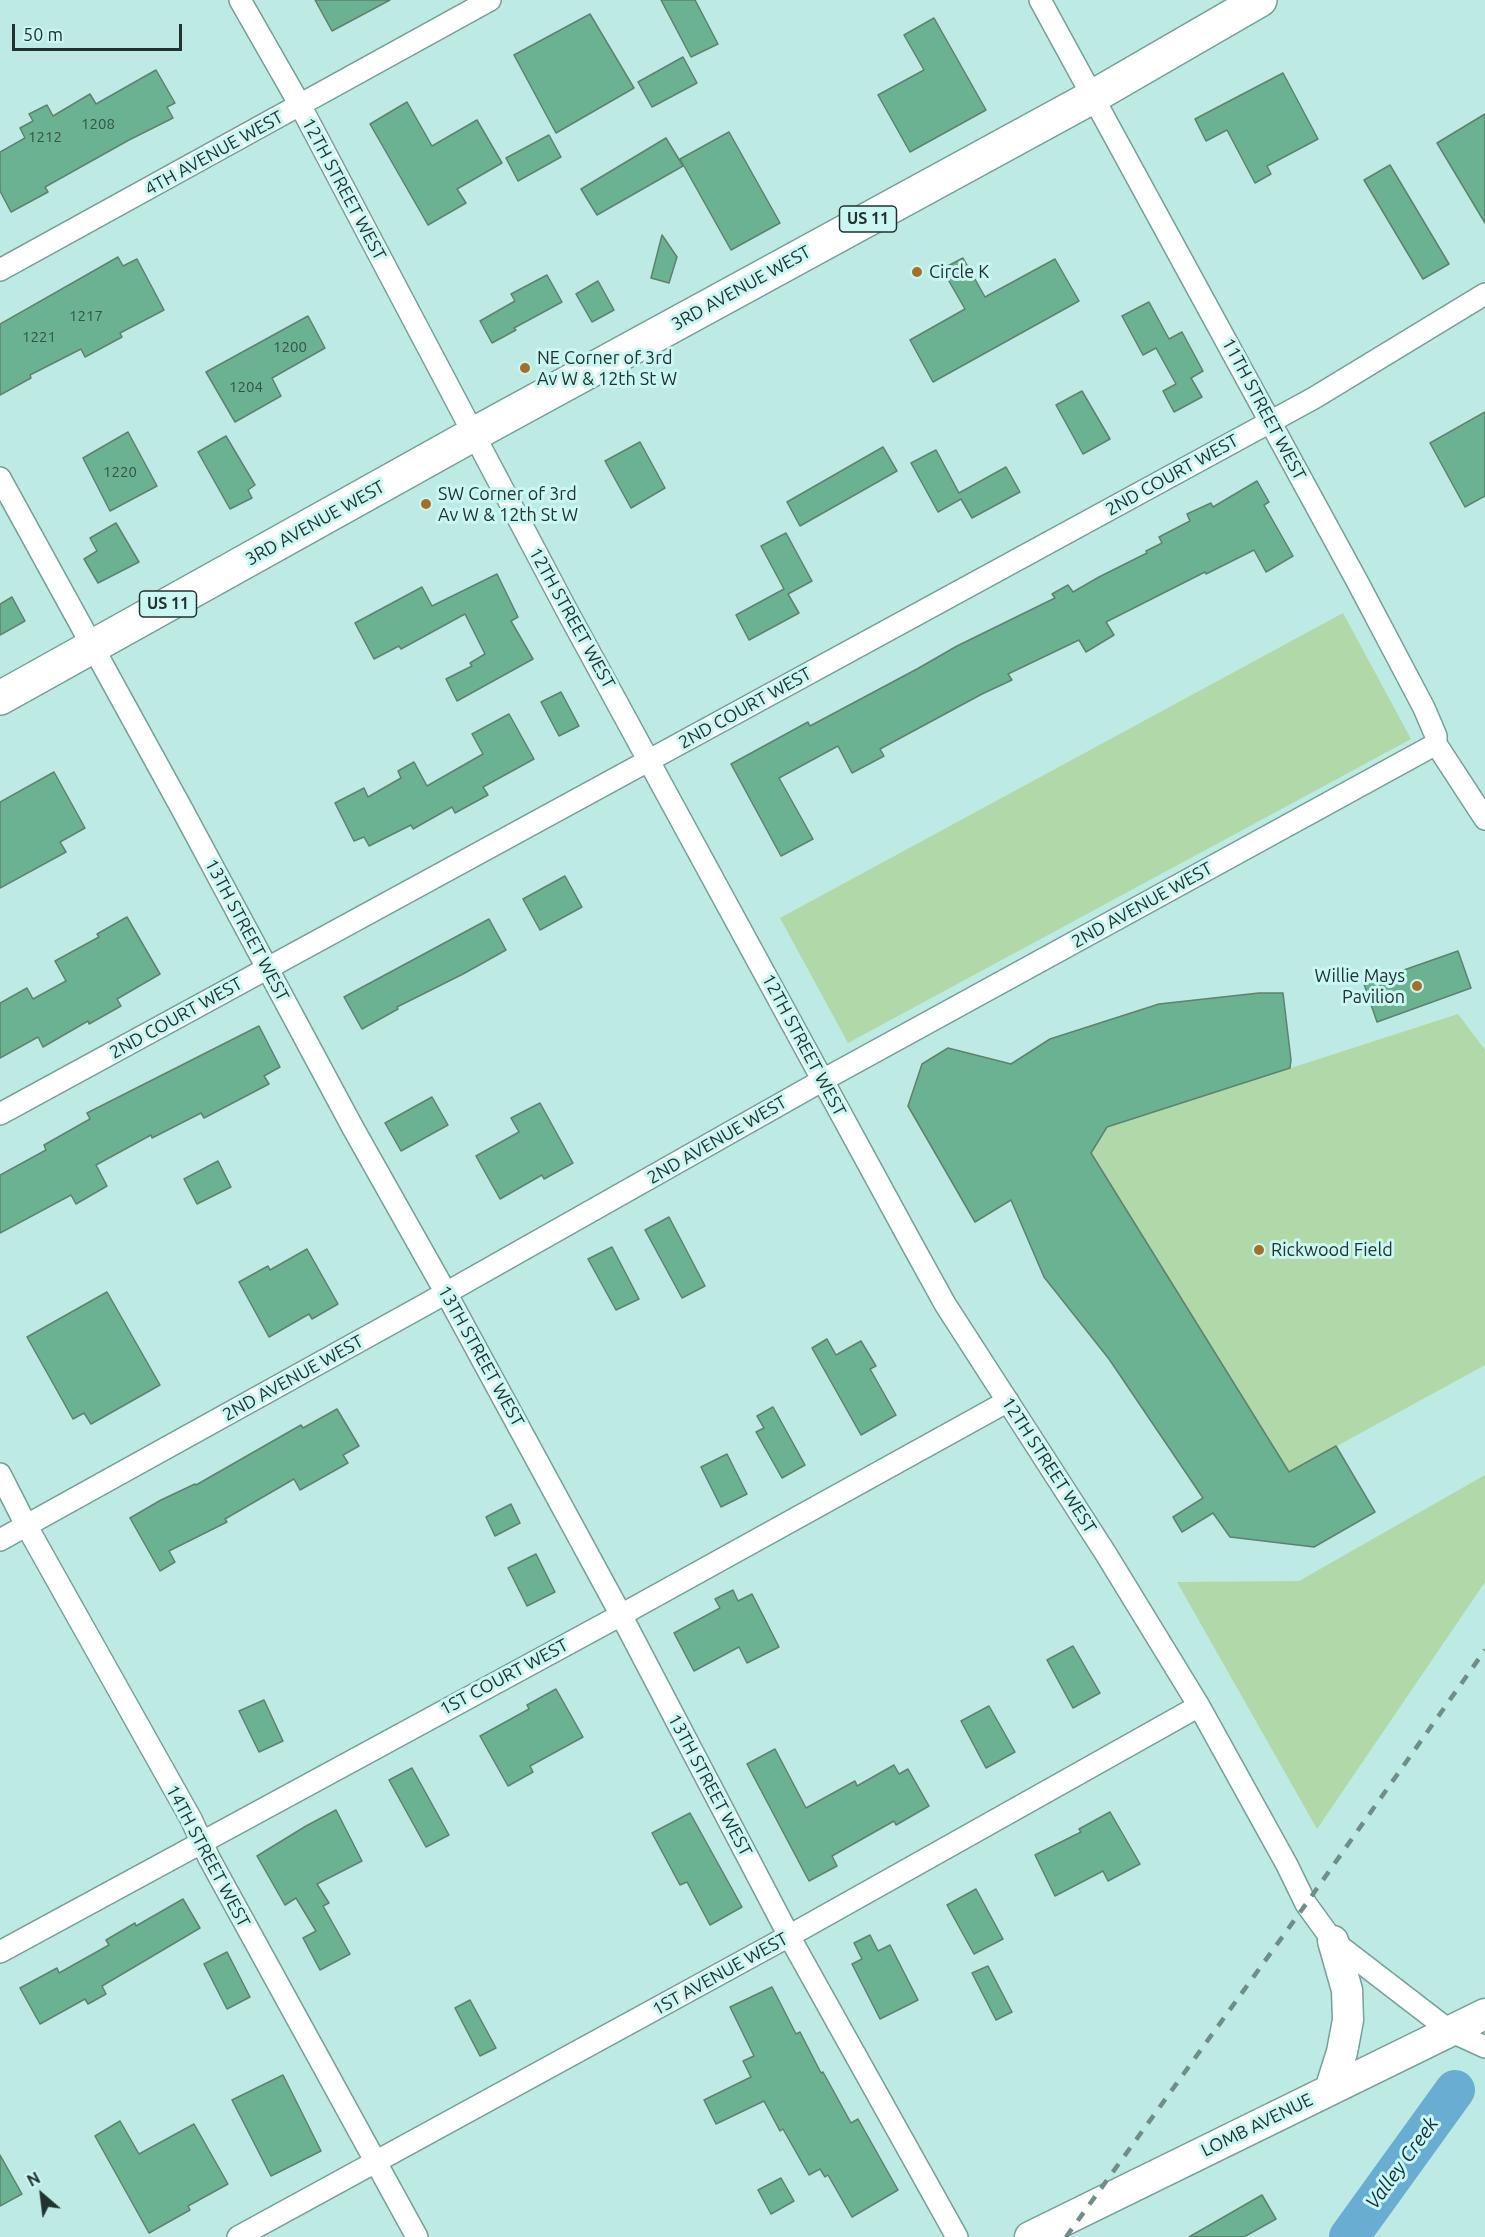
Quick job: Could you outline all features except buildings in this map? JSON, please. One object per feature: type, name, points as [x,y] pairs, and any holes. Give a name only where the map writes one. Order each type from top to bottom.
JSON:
[{"type":"main road","name":"3RD AVENUE WEST","points":[[0,698],[474,434],[1094,96],[1260,0]]},
{"type":"main road","points":[[1330,2090],[1342,2052],[1348,2020],[1347,1990],[1334,1941]]},
{"type":"main road","name":"LOMB AVENUE","points":[[1030,2237],[1485,2014]]},
{"type":"street","name":"12TH STREET WEST","points":[[240,0],[300,105],[566,609],[945,1304],[1106,1554],[1199,1706],[1287,1865],[1306,1904],[1334,1941],[1450,2031],[1485,2047]]},
{"type":"street","name":"4TH AVENUE WEST","points":[[0,270],[490,0]]},
{"type":"street","name":"11TH STREET WEST","points":[[1040,0],[1271,421],[1424,708],[1436,736],[1436,744],[1485,819]]},
{"type":"street","name":"2ND COURT WEST","points":[[0,1113],[1314,398],[1485,294]]},
{"type":"street","name":"13TH STREET WEST","points":[[0,478],[353,1128],[621,1614],[789,1936],[957,2237]]},
{"type":"street","name":"2ND AVENUE WEST","points":[[0,1540],[446,1293],[823,1080],[1436,744]]},
{"type":"street","name":"1ST COURT WEST","points":[[0,1952],[1008,1401]]},
{"type":"street","name":"14TH STREET WEST","points":[[0,1474],[26,1525],[191,1819],[374,2162],[417,2237]]},
{"type":"street","name":"1ST AVENUE WEST","points":[[238,2237],[789,1936],[1199,1706]]},
{"type":"green space","points":[[1343,613],[1411,739],[848,1043],[780,918]]},
{"type":"green space","name":"Rickwood Field","points":[[1259,993],[1283,993],[1291,1068],[1458,1014],[1485,1050],[1485,1365],[1337,1446],[1375,1512],[1314,1547],[1230,1537],[1109,1359],[1044,1277],[987,1144],[971,1138],[1006,1203],[975,1222],[908,1106],[922,1064],[948,1048],[1011,1064],[1050,1039],[1159,1004]]},
{"type":"green space","points":[[1485,1475],[1485,1582],[1317,1829],[1177,1582],[1299,1581]]},
{"type":"waterway","name":"Valley Creek","points":[[1349,2237],[1455,2090]]},
{"type":"railway","points":[[1066,2237],[1306,1904],[1485,1650]]},
{"type":"place","name":"Circle K","points":[[917,272]]},
{"type":"place","name":"NE Corner of 3rd Av W & 12th St W","points":[[525,368]]},
{"type":"place","name":"SW Corner of 3rd Av W & 12th St W","points":[[426,504]]},
{"type":"place","name":"Willie Mays Pavilion","points":[[1417,986]]},
{"type":"place","name":"Rickwood Field","points":[[1259,1250]]}]
